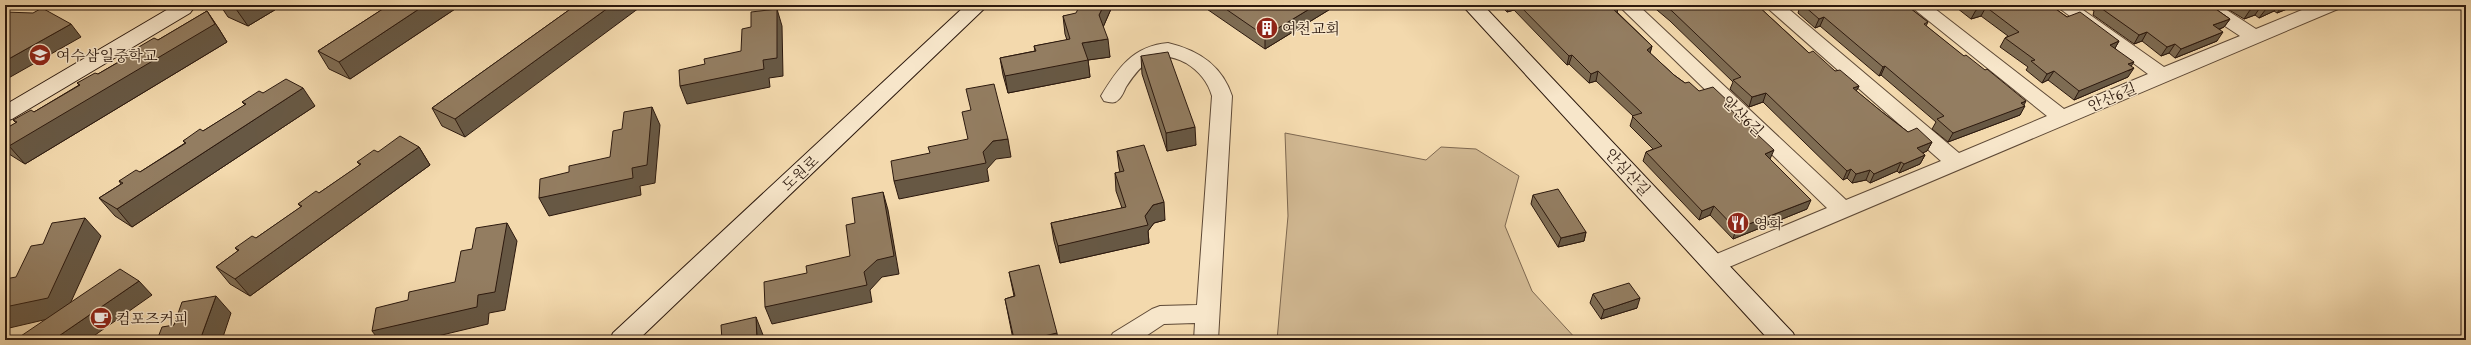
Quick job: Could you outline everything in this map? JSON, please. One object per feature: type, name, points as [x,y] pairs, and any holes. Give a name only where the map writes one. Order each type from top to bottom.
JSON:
[{"type":"street","name":"도원로","points":[[622,340],[978,5]]},
{"type":"street","name":"안심산길","points":[[1472,5],[1715,264],[1784,340]]},
{"type":"street","name":"안산6길","points":[[1627,5],[1842,210]]},
{"type":"street","points":[[1773,5],[1956,162]]},
{"type":"street","points":[[1918,5],[2062,118]]},
{"type":"street","name":"안산6길","points":[[2064,5],[2163,76]]},
{"type":"street","points":[[2206,5],[2254,37]]},
{"type":"street","name":"안산6길","points":[[1715,264],[2330,5]]},
{"type":"street","points":[[5,114],[183,9]]},
{"type":"street","points":[[1111,96],[1120,79],[1133,64],[1146,53],[1163,49],[1180,50],[1210,71],[1217,80],[1222,96],[1206,340]]},
{"type":"street","points":[[1121,340],[1160,315],[1208,314]]},
{"type":"shaded area","points":[[1285,133],[1426,160],[1441,147],[1476,149],[1519,176],[1505,226],[1532,291],[1577,340],[1277,340],[1288,216]]},
{"type":"building","points":[[228,5],[242,5],[236,9]]},
{"type":"building","points":[[389,5],[425,5],[339,62],[318,51]]},
{"type":"building","points":[[576,5],[612,5],[455,119],[432,108]]},
{"type":"building","points":[[1080,5],[1104,5],[1099,15],[1108,39],[1082,43],[1088,60],[1005,76],[1000,58],[1036,51],[1034,46],[1070,39],[1063,16],[1076,13]]},
{"type":"building","points":[[1220,5],[1316,5],[1265,36]]},
{"type":"building","points":[[1519,5],[1619,6],[1612,8],[1652,46],[1647,50],[1674,75],[1685,83],[1689,82],[1699,91],[1713,87],[1731,104],[1727,106],[1774,150],[1765,154],[1811,200],[1736,229],[1714,206],[1702,211],[1646,152],[1662,146],[1632,116],[1642,113],[1598,71],[1591,74],[1572,55],[1569,56]]},
{"type":"building","points":[[1665,5],[1757,5],[1809,53],[1813,51],[1835,71],[1840,70],[1859,86],[1853,88],[1908,132],[1917,128],[1932,142],[1917,148],[1925,155],[1904,164],[1901,162],[1874,174],[1870,170],[1856,174],[1851,169],[1847,171],[1766,93],[1752,97],[1733,80],[1741,77]]},
{"type":"building","points":[[1803,5],[1906,5],[1928,22],[1924,24],[1964,56],[1966,55],[1985,70],[1987,69],[2026,101],[2021,103],[2025,106],[1953,133],[1937,119],[1944,116],[1824,17],[1819,19]]},
{"type":"building","points":[[1969,5],[2050,5],[2067,17],[2080,12],[2119,41],[2110,45],[2134,62],[2128,64],[2134,68],[2079,91],[2054,71],[2047,74],[2031,61],[2035,60],[2005,38],[2019,32],[1986,7],[1976,10]]},
{"type":"building","points":[[2210,5],[2230,19],[2213,25],[2223,32],[2181,49],[2175,44],[2167,47],[2147,32],[2139,35],[2098,6]]},
{"type":"building","points":[[2241,5],[2275,5],[2266,9],[2261,6],[2250,10]]},
{"type":"building","points":[[42,8],[71,24],[5,61],[5,12],[33,13]]},
{"type":"building","points":[[777,9],[777,58],[763,60],[764,69],[680,86],[679,70],[705,64],[704,59],[741,51],[742,29],[751,27],[751,12]]},
{"type":"building","points":[[207,11],[215,24],[9,146],[5,143],[5,129],[17,122],[13,120],[31,110],[34,112],[80,85],[77,83],[95,73],[98,74],[141,49],[137,48],[154,38],[158,40]]},
{"type":"building","points":[[1168,52],[1195,127],[1166,133],[1141,56]]},
{"type":"building","points":[[286,79],[303,88],[117,209],[99,198],[123,183],[119,181],[136,170],[140,172],[186,143],[183,141],[200,129],[203,131],[246,104],[242,102],[259,91],[263,93]]},
{"type":"building","points":[[994,84],[1008,139],[993,141],[983,152],[986,163],[894,181],[891,161],[930,153],[928,147],[968,139],[962,112],[971,110],[966,89]]},
{"type":"building","points":[[652,107],[647,165],[632,168],[633,178],[539,198],[540,179],[569,172],[569,166],[610,157],[613,131],[622,129],[624,112]]},
{"type":"building","points":[[400,136],[419,147],[235,279],[216,267],[239,250],[235,248],[252,236],[256,238],[302,206],[298,204],[316,191],[319,193],[361,164],[357,162],[374,150],[378,152]]},
{"type":"building","points":[[1144,145],[1164,202],[1153,205],[1145,216],[1148,225],[1058,246],[1051,223],[1126,207],[1115,173],[1124,171],[1117,151]]},
{"type":"building","points":[[1558,189],[1586,232],[1561,238],[1533,195]]},
{"type":"building","points":[[883,192],[894,256],[877,260],[864,272],[867,285],[765,307],[764,282],[807,273],[806,266],[850,256],[846,225],[855,223],[852,198]]},
{"type":"building","points":[[85,218],[48,298],[5,307],[5,279],[16,277],[31,246],[43,244],[52,223]]},
{"type":"building","points":[[507,223],[495,292],[478,295],[477,307],[372,331],[376,308],[408,300],[409,292],[455,282],[461,251],[472,249],[476,228]]},
{"type":"building","points":[[1039,265],[1057,333],[1044,336],[1041,340],[1008,340],[1014,339],[1005,299],[1015,296],[1009,272]]},
{"type":"building","points":[[120,269],[139,281],[53,340],[15,340]]},
{"type":"building","points":[[1629,283],[1640,298],[1604,310],[1593,294]]},
{"type":"building","points":[[216,296],[200,340],[157,340],[162,327],[174,325],[182,302]]},
{"type":"building","points":[[756,317],[757,340],[722,340],[721,325]]},
{"type":"building","points":[[976,338],[976,340],[965,340]]},
{"type":"place","name":"여천교회","points":[[1267,28]]},
{"type":"place","name":"여수삼일중학교","points":[[40,55]]},
{"type":"place","name":"영화","points":[[1738,223]]},
{"type":"place","name":"컴포즈커피","points":[[101,318]]}]
